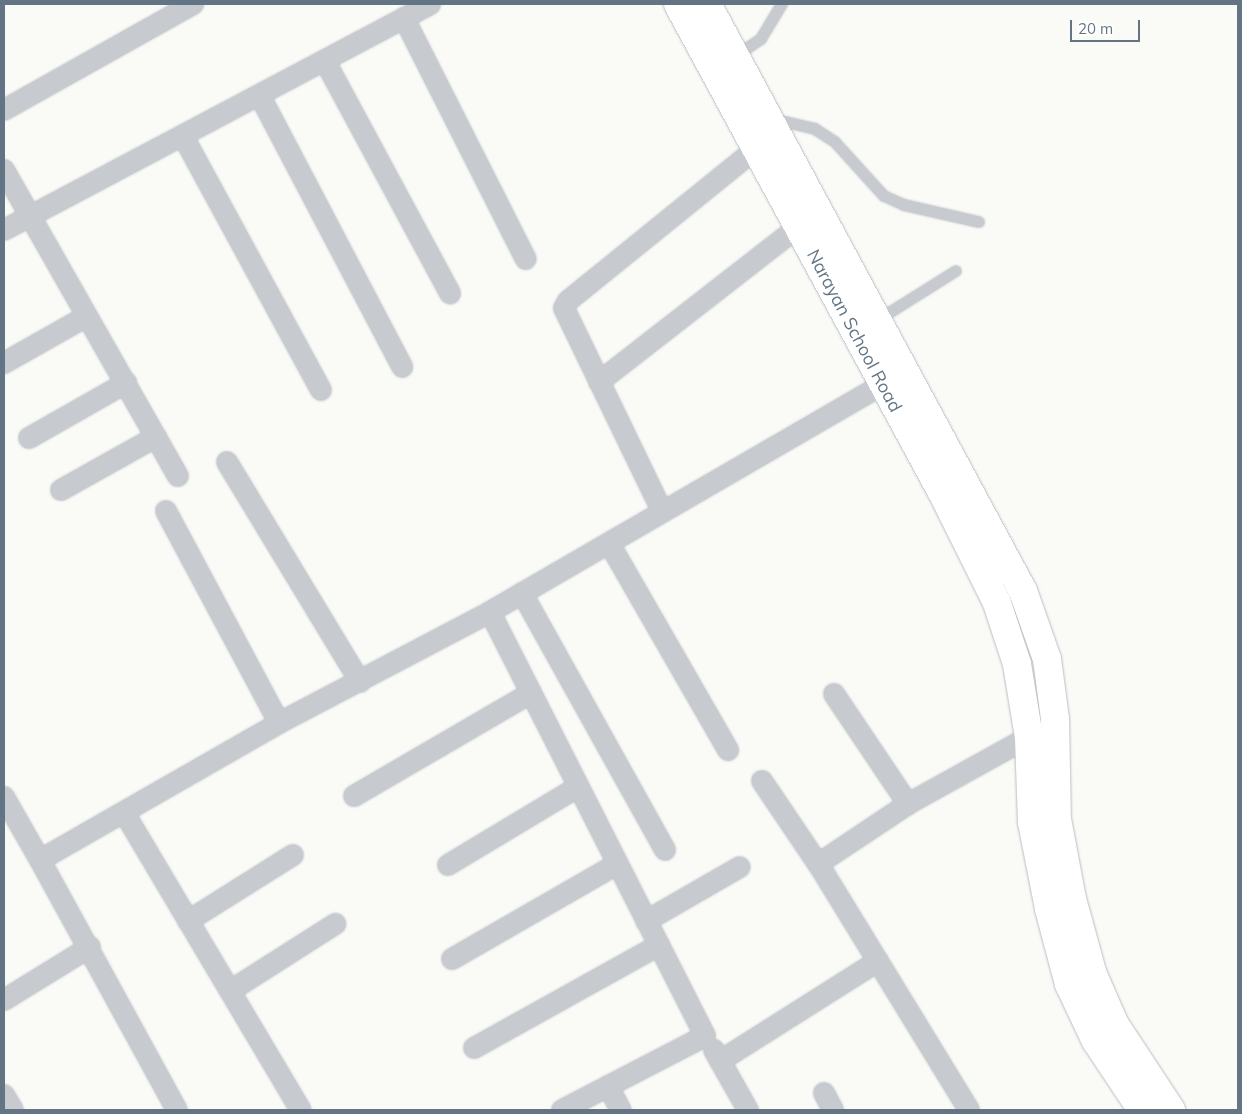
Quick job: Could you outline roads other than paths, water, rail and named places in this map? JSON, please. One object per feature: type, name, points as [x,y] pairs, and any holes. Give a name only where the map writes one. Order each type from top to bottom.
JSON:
[{"type":"street","points":[[4,110],[193,4]]},
{"type":"street","points":[[4,230],[326,61],[427,4]]},
{"type":"street","name":"Narayan School Road","points":[[678,4],[798,227],[893,378],[944,496],[997,603],[1017,664],[1028,737],[1032,822],[1049,908],[1069,984],[1096,1041],[1142,1110]]},
{"type":"street","points":[[707,4],[877,320],[893,378],[1023,591],[1047,659],[1055,719],[1057,819],[1074,908],[1094,975],[1115,1025],[1171,1110]]},
{"type":"street","points":[[404,18],[526,259]]},
{"type":"street","points":[[326,61],[450,293]]},
{"type":"street","points":[[260,96],[402,367]]},
{"type":"street","points":[[183,136],[321,390]]},
{"type":"street","points":[[662,511],[565,313],[568,301],[756,149]]},
{"type":"street","points":[[4,170],[28,216],[178,476]]},
{"type":"street","points":[[599,382],[798,227]]},
{"type":"street","points":[[4,364],[87,316]]},
{"type":"street","points":[[40,860],[125,814],[279,723],[490,612],[893,378]]},
{"type":"street","points":[[29,438],[126,383]]},
{"type":"street","points":[[61,490],[156,437]]},
{"type":"street","points":[[228,462],[360,682]]},
{"type":"street","points":[[166,511],[279,723]]},
{"type":"street","points":[[608,543],[728,750]]},
{"type":"street","points":[[522,593],[665,850]]},
{"type":"street","points":[[490,612],[699,1024],[748,1110]]},
{"type":"street","points":[[1017,664],[1047,659]]},
{"type":"street","points":[[354,796],[531,694]]},
{"type":"street","points":[[834,694],[908,804]]},
{"type":"street","points":[[818,864],[908,804],[1028,737]]},
{"type":"street","points":[[762,780],[818,864],[970,1110]]},
{"type":"street","points":[[448,865],[578,787]]},
{"type":"street","points":[[4,797],[90,947],[177,1110]]},
{"type":"street","points":[[125,814],[301,1110]]},
{"type":"street","points":[[188,921],[293,855]]},
{"type":"street","points":[[452,959],[617,864]]},
{"type":"street","points":[[646,921],[740,867]]},
{"type":"street","points":[[230,991],[335,924]]},
{"type":"street","points":[[474,1048],[659,945]]},
{"type":"street","points":[[4,1000],[90,947]]},
{"type":"street","points":[[720,1061],[878,961]]},
{"type":"street","points":[[562,1110],[706,1036],[699,1024]]},
{"type":"street","points":[[608,1086],[621,1110]]},
{"type":"street","points":[[4,1095],[12,1110]]},
{"type":"lane","points":[[735,56],[761,39],[782,4]]},
{"type":"lane","points":[[769,118],[815,130],[835,142],[884,196],[904,205],[980,222]]},
{"type":"lane","points":[[877,320],[956,271]]}]
